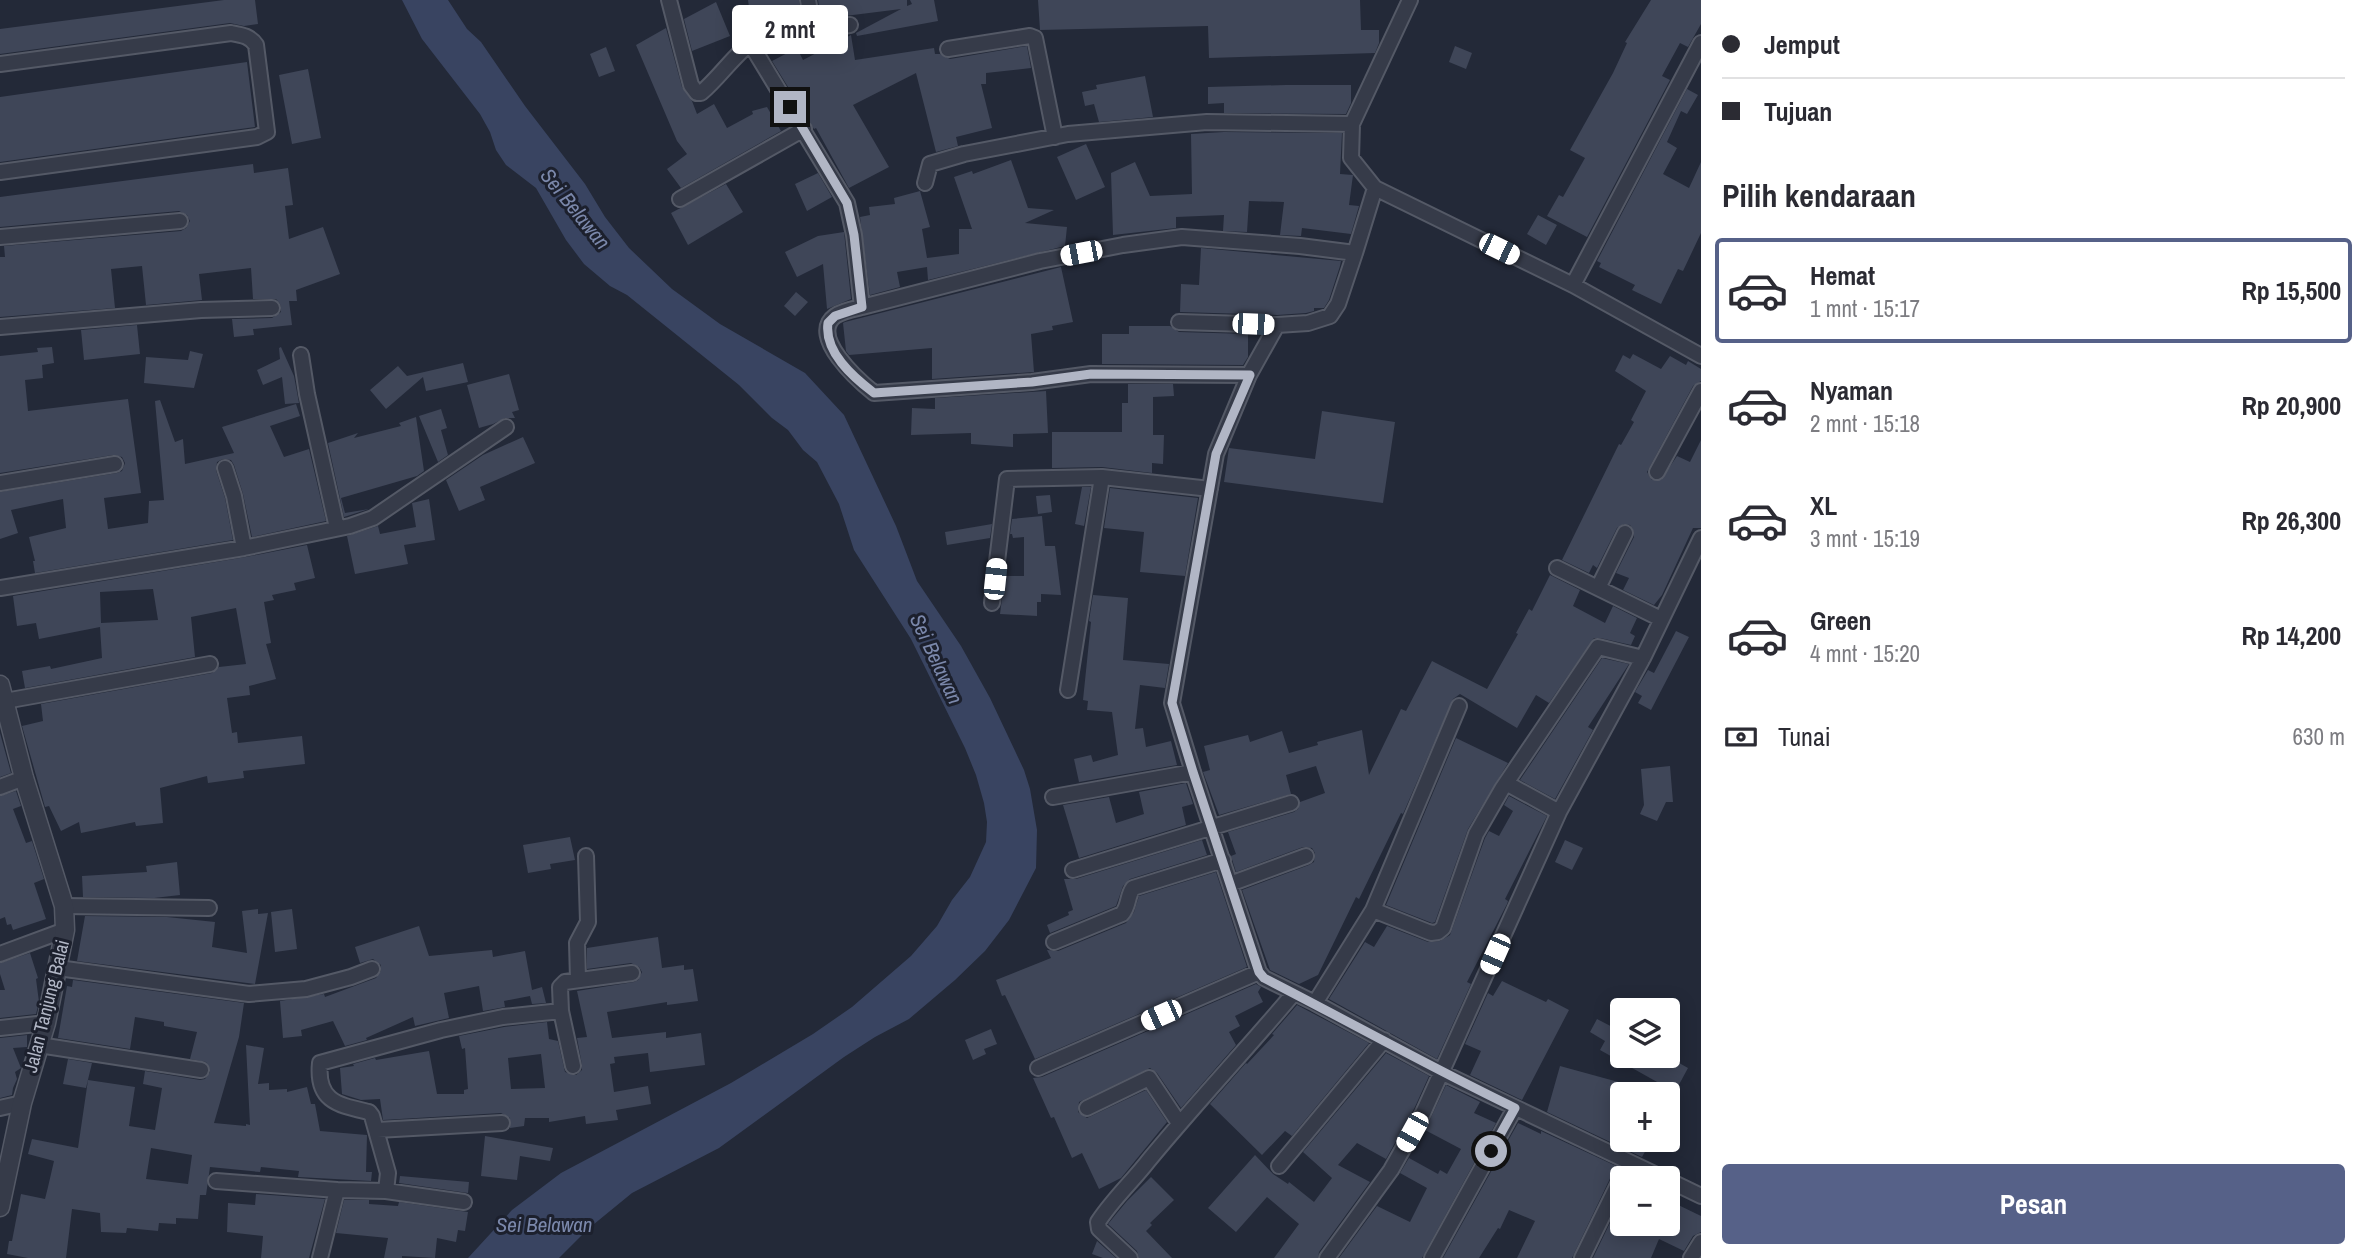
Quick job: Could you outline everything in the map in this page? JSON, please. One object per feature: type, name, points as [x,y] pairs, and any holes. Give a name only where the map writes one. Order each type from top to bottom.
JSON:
[{"type":"street","points":[[669,0],[691,85],[697,93],[711,85],[750,43],[766,34],[850,25]]},
{"type":"street","points":[[808,0],[813,29]]},
{"type":"street","points":[[1410,0],[1352,124],[1351,158],[1375,188],[1573,285],[1701,356]]},
{"type":"street","points":[[0,64],[231,33],[244,35],[256,45],[267,132],[257,137],[0,172]]},
{"type":"street","points":[[948,50],[1030,36],[1035,38],[1055,137]]},
{"type":"street","points":[[750,43],[847,203],[854,235],[862,307]]},
{"type":"street","points":[[1573,285],[1701,43]]},
{"type":"street","points":[[925,183],[930,164],[964,154],[1068,134],[1207,122],[1352,124]]},
{"type":"street","points":[[680,199],[804,129]]},
{"type":"street","points":[[1179,322],[1277,325],[1308,323],[1330,316],[1338,304],[1375,188]]},
{"type":"street","points":[[0,237],[180,221]]},
{"type":"street","points":[[1250,375],[1091,374],[1032,382],[874,393],[859,381],[839,358],[827,334],[828,323],[835,316],[862,307],[1040,261],[1182,237],[1355,253]]},
{"type":"street","points":[[0,327],[201,310],[272,309]]},
{"type":"street","points":[[1277,325],[1250,375],[1216,454],[1172,703],[1259,972],[1264,978],[1443,1073],[1638,1166]]},
{"type":"street","points":[[301,355],[337,528]]},
{"type":"street","points":[[1657,472],[1701,391]]},
{"type":"street","points":[[0,588],[244,548],[373,518],[506,427]]},
{"type":"street","points":[[0,483],[115,464]]},
{"type":"street","points":[[225,468],[234,496],[244,548]]},
{"type":"street","points":[[992,603],[1009,477],[1102,477],[1210,489]]},
{"type":"street","points":[[1068,690],[1102,477]]},
{"type":"street","points":[[1598,587],[1625,533]]},
{"type":"street","points":[[1327,1258],[1391,1170],[1443,1073],[1559,812],[1643,658],[1701,538]]},
{"type":"street","points":[[1557,568],[1661,618]]},
{"type":"street","points":[[1373,910],[1430,933],[1438,933],[1443,928],[1476,834],[1506,783],[1599,646],[1643,658]]},
{"type":"street","points":[[3,693],[210,664]]},
{"type":"street","name":"Jalan Tanjung Balai","points":[[0,1207],[3,1182],[22,1103],[46,1023],[65,930],[64,906],[24,778],[3,693]]},
{"type":"street","points":[[1315,1003],[1373,910],[1459,706]]},
{"type":"street","points":[[1053,797],[1193,772]]},
{"type":"street","points":[[0,787],[24,778]]},
{"type":"street","points":[[1506,783],[1559,812]]},
{"type":"street","points":[[1073,870],[1291,803]]},
{"type":"street","points":[[578,979],[577,943],[588,922],[586,856]]},
{"type":"street","points":[[1230,884],[1306,856]]},
{"type":"street","points":[[1054,942],[1122,914],[1126,910],[1133,888],[1223,860]]},
{"type":"street","points":[[64,906],[209,908]]},
{"type":"street","points":[[0,954],[65,930]]},
{"type":"street","points":[[58,968],[249,994],[306,989],[372,969]]},
{"type":"street","points":[[1038,1068],[1259,972]]},
{"type":"street","points":[[573,1066],[561,1011],[561,984],[578,979],[632,973]]},
{"type":"street","points":[[1130,1258],[1101,1231],[1098,1222],[1112,1200],[1230,1069],[1294,993]]},
{"type":"street","points":[[386,1191],[388,1173],[377,1130],[369,1112],[337,1105],[330,1100],[320,1079],[320,1063],[441,1030],[503,1017],[561,1011]]},
{"type":"street","points":[[0,1028],[46,1023]]},
{"type":"street","points":[[1279,1166],[1384,1040]]},
{"type":"street","points":[[39,1045],[201,1070]]},
{"type":"street","points":[[1087,1108],[1149,1078],[1179,1123]]},
{"type":"street","points":[[0,1108],[22,1103]]},
{"type":"street","points":[[1432,1258],[1515,1108]]},
{"type":"street","points":[[377,1130],[502,1123]]},
{"type":"street","points":[[1582,1258],[1629,1162]]},
{"type":"street","points":[[216,1181],[386,1191],[464,1202]]},
{"type":"street","points":[[1680,1186],[1701,1196]]},
{"type":"street","points":[[320,1258],[337,1190]]},
{"type":"street","points":[[1691,1258],[1701,1242]]},
{"type":"water","name":"Sei Belawan","points":[[402,0],[448,0],[585,184],[605,217],[629,248],[672,289],[720,324],[805,373],[844,415],[896,526],[917,581],[961,646],[990,698],[1024,770],[1037,830],[1036,868],[1009,920],[985,951],[955,980],[909,1019],[844,1057],[719,1148],[632,1193],[588,1229],[559,1258],[468,1258],[512,1210],[561,1173],[731,1083],[813,1034],[852,1007],[911,956],[937,926],[970,877],[986,842],[987,822],[976,775],[965,748],[911,639],[854,550],[839,504],[817,462],[803,450],[788,430],[739,385],[584,264],[566,240],[536,188],[506,165],[480,114],[422,39]]},
{"type":"building","points":[[224,0],[255,0],[258,24],[244,26],[230,23],[0,54],[0,29]]},
{"type":"building","points":[[748,0],[799,0],[802,22],[752,29]]},
{"type":"building","points":[[818,0],[907,0],[907,6],[912,4],[910,0],[934,0],[938,21],[857,36],[856,33],[901,9],[821,19]]},
{"type":"building","points":[[1038,0],[1360,0],[1361,30],[1379,30],[1379,43],[1375,53],[1209,58],[1208,26],[1040,30]]},
{"type":"building","points":[[1651,0],[1701,0],[1701,24],[1688,47],[1680,43],[1662,76],[1670,80],[1587,237],[1547,216],[1559,195],[1563,197],[1585,158],[1570,150],[1613,73],[1627,43],[1625,42]]},
{"type":"building","points":[[716,2],[730,36],[692,51],[684,19]]},
{"type":"building","points":[[666,28],[682,87],[697,114],[714,104],[727,128],[753,114],[752,111],[767,107],[781,131],[681,188],[667,169],[687,154],[677,141],[636,45]]},
{"type":"building","points":[[851,35],[855,60],[934,48],[935,54],[950,59],[1027,46],[1031,68],[986,73],[986,84],[981,84],[992,128],[956,137],[958,146],[936,152],[916,73],[853,105],[889,167],[849,188],[816,128],[814,129],[772,61],[797,48],[803,60]]},
{"type":"building","points":[[1455,46],[1472,53],[1466,69],[1449,62]]},
{"type":"building","points":[[606,47],[615,71],[599,77],[590,54]]},
{"type":"building","points":[[247,62],[255,127],[0,162],[0,97]]},
{"type":"building","points":[[308,69],[321,138],[292,144],[279,75]]},
{"type":"building","points":[[1145,76],[1153,117],[1099,122],[1094,104],[1085,106],[1082,92],[1097,89],[1096,85]]},
{"type":"building","points":[[1351,85],[1351,103],[1346,114],[1224,113],[1224,103],[1208,104],[1208,87]]},
{"type":"building","points":[[1687,89],[1698,95],[1687,114],[1681,111],[1667,142],[1677,148],[1663,174],[1689,188],[1701,162],[1701,233],[1683,271],[1678,269],[1661,304],[1632,290],[1635,285],[1599,267],[1601,263],[1597,261]]},
{"type":"building","points":[[1342,133],[1340,174],[1353,175],[1349,205],[1359,206],[1351,234],[1302,228],[1301,236],[1280,235],[1284,202],[1249,201],[1247,232],[1223,231],[1224,215],[1176,217],[1176,228],[1113,235],[1111,173],[1135,162],[1150,196],[1192,194],[1191,134]]},
{"type":"building","points":[[1086,144],[1105,187],[1076,200],[1057,157]]},
{"type":"building","points":[[1011,160],[1028,208],[1054,210],[1025,223],[1067,227],[1065,246],[928,280],[927,267],[897,272],[900,287],[870,295],[860,217],[870,215],[869,207],[895,204],[894,198],[920,191],[930,227],[922,229],[927,258],[959,254],[959,229],[972,229],[954,177],[972,171],[973,174]]},
{"type":"building","points":[[253,164],[254,173],[288,168],[293,205],[285,206],[289,239],[323,227],[340,274],[296,290],[297,301],[289,301],[292,325],[253,329],[254,335],[234,337],[232,319],[272,318],[281,312],[276,299],[253,299],[251,268],[199,274],[202,300],[146,305],[142,266],[111,269],[115,308],[0,317],[0,257],[5,257],[4,246],[181,231],[190,221],[187,215],[179,211],[0,227],[0,197]]},
{"type":"building","points":[[818,173],[832,197],[807,211],[795,184]]},
{"type":"building","points":[[726,184],[743,212],[688,245],[671,213]]},
{"type":"building","points":[[1538,215],[1557,225],[1546,245],[1527,234]]},
{"type":"building","points":[[844,232],[851,299],[827,309],[823,264],[797,277],[785,252],[818,236]]},
{"type":"building","points":[[1201,248],[1341,261],[1324,308],[1314,308],[1314,311],[1306,313],[1277,315],[1180,312],[1181,284],[1199,285]]},
{"type":"building","points":[[1061,267],[1073,322],[1052,326],[1053,330],[1031,334],[1034,372],[932,379],[932,348],[849,355],[846,351],[845,322]]},
{"type":"building","points":[[796,292],[808,302],[795,316],[784,306]]},
{"type":"building","points":[[137,325],[140,354],[84,360],[81,330]]},
{"type":"building","points":[[1129,326],[1170,326],[1179,332],[1248,334],[1248,357],[1243,365],[1102,364],[1102,334],[1129,334]]},
{"type":"building","points":[[52,347],[54,363],[42,365],[43,378],[25,380],[28,411],[128,399],[141,493],[104,498],[108,529],[148,523],[149,501],[164,500],[155,401],[160,400],[175,442],[183,439],[185,464],[234,453],[222,427],[296,404],[300,416],[270,426],[284,457],[309,449],[326,521],[252,537],[234,465],[231,460],[223,459],[217,462],[216,470],[225,498],[233,540],[35,573],[29,537],[66,528],[63,499],[11,510],[18,533],[0,539],[0,492],[117,473],[122,471],[125,463],[122,457],[113,455],[0,473],[0,356],[38,352],[37,348]]},
{"type":"building","points":[[281,347],[294,376],[299,403],[285,404],[282,377],[263,385],[257,370],[280,359]]},
{"type":"building","points":[[190,351],[203,354],[194,388],[144,383],[146,357],[188,360]]},
{"type":"building","points":[[1633,354],[1661,369],[1670,356],[1686,365],[1688,361],[1701,369],[1701,381],[1693,386],[1647,472],[1652,480],[1661,480],[1677,456],[1690,462],[1701,440],[1701,528],[1693,528],[1662,595],[1654,605],[1623,590],[1629,578],[1616,573],[1634,537],[1630,525],[1624,524],[1617,528],[1597,568],[1593,565],[1589,573],[1562,560],[1619,444],[1621,445],[1634,422],[1631,420],[1646,391],[1615,371],[1623,355],[1630,359]]},
{"type":"building","points":[[463,363],[468,382],[426,391],[423,377],[386,409],[370,390],[398,366],[407,376]]},
{"type":"building","points":[[509,374],[519,410],[512,412],[515,418],[505,418],[479,428],[467,385]]},
{"type":"building","points":[[1128,384],[1173,384],[1174,396],[1153,397],[1153,435],[1164,435],[1163,464],[1152,463],[1152,473],[1102,467],[1052,468],[1052,432],[1122,432],[1122,403],[1128,403]]},
{"type":"building","points":[[1046,391],[1048,433],[1013,434],[1013,447],[971,444],[971,433],[911,435],[912,408],[935,409],[935,398]]},
{"type":"building","points":[[441,409],[447,428],[441,430],[448,455],[438,462],[419,416]]},
{"type":"building","points":[[1322,411],[1395,422],[1383,503],[1224,482],[1229,448],[1315,459]]},
{"type":"building","points":[[416,417],[424,471],[417,476],[341,498],[345,513],[369,509],[344,517],[328,443],[358,433],[354,438],[401,426],[399,423]]},
{"type":"building","points":[[523,437],[535,463],[480,487],[485,500],[459,511],[446,480],[483,455]]},
{"type":"building","points":[[1082,487],[1091,487],[1084,526],[1075,524]]},
{"type":"building","points":[[1110,488],[1198,498],[1185,576],[1140,572],[1144,532],[1104,528]]},
{"type":"building","points":[[1050,495],[1052,512],[1038,514],[1036,496]]},
{"type":"building","points":[[429,499],[435,540],[404,545],[408,564],[355,574],[347,536],[378,526],[380,534],[416,527],[412,503]]},
{"type":"building","points":[[1042,516],[1045,546],[1055,546],[1061,595],[1041,594],[1041,602],[1037,602],[1037,616],[1000,614],[1005,576],[1024,576],[1024,537],[1013,538],[1010,534],[1012,519]]},
{"type":"building","points":[[992,524],[990,538],[947,545],[945,532]]},
{"type":"building","points":[[307,545],[315,578],[294,583],[296,590],[272,595],[274,600],[264,602],[271,643],[266,644],[276,679],[249,686],[250,695],[227,698],[232,733],[237,732],[238,743],[302,736],[305,764],[243,771],[244,778],[208,783],[207,776],[160,788],[163,823],[136,826],[135,822],[81,833],[79,822],[61,831],[49,806],[45,807],[22,726],[43,721],[41,704],[212,673],[219,667],[246,664],[236,608],[191,617],[195,657],[25,688],[22,671],[50,666],[51,669],[102,658],[100,627],[39,639],[36,623],[17,626],[13,596]],"holes":[[[153,589],[158,620],[101,623],[100,592]]]},
{"type":"building","points":[[1550,575],[1580,590],[1573,606],[1605,623],[1613,606],[1637,618],[1630,633],[1635,636],[1631,645],[1594,638],[1549,703],[1536,695],[1517,728],[1460,694],[1453,699],[1403,814],[1401,813],[1359,899],[1356,897],[1318,975],[1299,984],[1270,970],[1242,890],[1309,865],[1314,862],[1315,853],[1312,848],[1303,847],[1236,872],[1231,856],[1236,854],[1228,832],[1294,812],[1300,802],[1325,793],[1316,766],[1286,775],[1291,794],[1219,815],[1203,772],[1210,770],[1204,746],[1248,735],[1250,742],[1282,731],[1289,753],[1362,730],[1369,775],[1401,709],[1406,711],[1432,661],[1487,689]]},
{"type":"building","points":[[1093,595],[1128,598],[1123,660],[1169,664],[1165,688],[1140,685],[1135,729],[1143,728],[1146,747],[1171,741],[1177,765],[1079,782],[1074,759],[1091,755],[1093,762],[1118,755],[1112,712],[1087,710],[1088,701],[1083,700]]},
{"type":"building","points":[[1676,631],[1689,637],[1651,710],[1638,703],[1642,696],[1635,692],[1648,670],[1654,673]]},
{"type":"building","points":[[1602,658],[1629,664],[1588,727],[1593,730],[1555,799],[1520,780]]},
{"type":"building","points":[[0,733],[11,773],[0,777]]},
{"type":"building","points":[[1456,738],[1508,763],[1468,829],[1435,922],[1432,923],[1386,905]]},
{"type":"building","points":[[1670,766],[1673,802],[1666,802],[1657,821],[1640,814],[1644,805],[1641,769]]},
{"type":"building","points":[[1186,783],[1193,804],[1182,807],[1186,825],[1079,858],[1063,805],[1109,797],[1116,823],[1144,814],[1139,792]]},
{"type":"building","points":[[16,791],[21,806],[13,809],[26,843],[32,841],[44,879],[34,883],[46,919],[13,930],[11,924],[7,925],[5,917],[0,919],[0,796]]},
{"type":"building","points":[[1509,796],[1547,816],[1505,899],[1507,904],[1467,982],[1471,984],[1437,1059],[1329,999],[1365,942],[1374,947],[1387,926],[1428,942],[1440,941],[1450,935],[1485,838],[1489,831],[1499,836],[1513,811],[1504,805]]},
{"type":"building","points":[[570,837],[575,860],[550,864],[551,869],[528,873],[523,845]]},
{"type":"building","points":[[1202,840],[1207,855],[1130,879],[1123,886],[1116,906],[1050,933],[1047,925],[1069,915],[1068,912],[1073,910],[1064,879],[1076,879]]},
{"type":"building","points":[[1565,840],[1583,848],[1572,870],[1555,862]]},
{"type":"building","points":[[177,862],[180,895],[154,898],[83,897],[82,876],[147,872],[146,866]]},
{"type":"building","points":[[1216,872],[1247,967],[1035,1059],[996,980],[1051,958],[1047,950],[1058,951],[1126,923],[1134,912],[1139,896]]},
{"type":"building","points":[[258,909],[258,914],[268,913],[255,984],[77,961],[85,916],[167,917],[215,922],[212,947],[247,953],[242,911]]},
{"type":"building","points":[[292,909],[297,949],[275,952],[271,912]]},
{"type":"building","points":[[419,926],[429,956],[492,950],[493,957],[525,951],[532,990],[542,987],[546,1003],[532,1004],[530,996],[504,1001],[505,1007],[483,1011],[479,986],[444,993],[449,1018],[415,1026],[413,1017],[366,1038],[367,1040],[345,1046],[333,1021],[301,1030],[302,1036],[283,1038],[280,1001],[324,994],[325,997],[376,978],[381,971],[381,965],[373,959],[360,963],[355,947]]},
{"type":"building","points":[[658,937],[662,968],[684,965],[684,970],[693,969],[698,1001],[667,1005],[667,1002],[607,1012],[612,1038],[666,1032],[666,1038],[701,1033],[705,1065],[650,1072],[648,1053],[614,1057],[615,1063],[610,1064],[614,1092],[648,1086],[651,1104],[616,1110],[618,1120],[586,1124],[585,1116],[549,1122],[549,1118],[525,1118],[524,1126],[510,1128],[510,1118],[501,1113],[383,1120],[380,1099],[361,1100],[342,1094],[340,1068],[375,1058],[376,1060],[429,1051],[437,1094],[464,1094],[464,1090],[468,1089],[465,1048],[462,1049],[459,1036],[547,1022],[549,1039],[558,1041],[565,1072],[576,1075],[582,1070],[577,1038],[587,1037],[577,991],[634,982],[642,972],[631,963],[587,969],[587,948]],"holes":[[[541,1054],[545,1088],[511,1089],[508,1058]]]},
{"type":"building","points":[[30,953],[38,978],[39,1002],[36,1014],[0,1018],[0,990],[5,990],[0,963]]},
{"type":"building","points":[[73,980],[244,1003],[239,1037],[214,1123],[250,1125],[246,1045],[264,1048],[258,1084],[269,1083],[269,1090],[287,1089],[287,1092],[307,1087],[311,1104],[315,1104],[320,1131],[367,1135],[366,1172],[372,1172],[371,1181],[298,1177],[299,1171],[261,1167],[260,1172],[210,1167],[206,1195],[200,1195],[198,1219],[176,1218],[176,1224],[159,1223],[158,1231],[127,1228],[126,1233],[101,1232],[100,1213],[72,1209],[66,1258],[28,1258],[7,1254],[21,1194],[45,1199],[54,1161],[28,1154],[32,1139],[78,1148],[88,1080],[135,1087],[129,1126],[155,1130],[162,1088],[143,1084],[145,1071],[200,1080],[205,1079],[210,1072],[206,1062],[190,1059],[197,1032],[164,1026],[164,1022],[135,1017],[130,1049],[58,1038],[67,986],[72,987]],"holes":[[[151,1148],[192,1155],[188,1184],[146,1179]]]},
{"type":"building","points":[[1502,981],[1569,1010],[1522,1100],[1470,1075],[1481,1051],[1465,1044],[1488,993],[1493,996]]},
{"type":"building","points":[[1256,984],[1261,987],[1258,992],[1263,1002],[1235,1016],[1240,1026],[1229,1032],[1236,1045],[1181,1108],[1157,1073],[1150,1068],[1079,1102],[1078,1112],[1087,1118],[1146,1090],[1167,1122],[1121,1178],[1099,1189],[1082,1153],[1072,1158],[1033,1078],[1042,1077]]},
{"type":"building","points":[[1297,1005],[1369,1043],[1292,1136],[1285,1131],[1262,1155],[1210,1104],[1274,1035],[1272,1034]]},
{"type":"building","points":[[1597,1019],[1610,1026],[1610,1056],[1600,1050],[1605,1041],[1590,1032]]},
{"type":"building","points":[[991,1029],[997,1044],[984,1049],[986,1054],[973,1060],[965,1040]]},
{"type":"building","points":[[27,1035],[27,1047],[13,1048],[21,1068],[15,1072],[17,1079],[12,1095],[0,1098],[0,1038]]},
{"type":"building","points":[[1386,1053],[1429,1076],[1386,1159],[1357,1143],[1338,1165],[1370,1182],[1319,1252],[1318,1258],[1274,1258],[1299,1224],[1267,1197],[1236,1232],[1208,1208],[1255,1155],[1273,1174],[1288,1184],[1289,1182],[1314,1202],[1332,1178],[1303,1152]]},
{"type":"building","points":[[68,1059],[92,1063],[86,1088],[63,1084]]},
{"type":"building","points":[[1680,1063],[1688,1068],[1680,1083],[1657,1082],[1632,1068],[1680,1068]]},
{"type":"building","points":[[1560,1066],[1618,1082],[1610,1082],[1610,1142],[1547,1112]]},
{"type":"building","points":[[1446,1085],[1480,1102],[1474,1113],[1496,1123],[1422,1258],[1339,1258],[1377,1206],[1410,1222],[1427,1188],[1400,1173],[1409,1158],[1438,1174],[1440,1170],[1447,1174],[1461,1149],[1425,1130]]},
{"type":"building","points":[[1518,1123],[1616,1166],[1610,1166],[1610,1179],[1572,1258],[1517,1258],[1535,1221],[1509,1210],[1500,1229],[1498,1228],[1479,1258],[1443,1258]]},
{"type":"building","points":[[485,1136],[553,1148],[550,1161],[520,1156],[517,1180],[481,1176]]},
{"type":"building","points":[[1631,1152],[1645,1152],[1642,1157]]},
{"type":"building","points":[[400,1176],[469,1182],[468,1193],[399,1183]]},
{"type":"building","points":[[1151,1177],[1174,1200],[1150,1223],[1152,1225],[1146,1231],[1172,1258],[1139,1258],[1137,1251],[1108,1224]]},
{"type":"building","points":[[256,1194],[325,1199],[309,1258],[261,1258],[263,1236],[227,1232],[228,1203],[255,1205]]},
{"type":"building","points":[[344,1200],[369,1200],[369,1204],[398,1206],[399,1202],[468,1212],[465,1231],[458,1230],[456,1242],[437,1238],[435,1258],[384,1258],[388,1238],[336,1233]]},
{"type":"building","points":[[1680,1206],[1701,1216],[1701,1232],[1693,1236],[1684,1251],[1659,1239],[1651,1258],[1593,1258],[1610,1223],[1610,1236],[1680,1236]]},
{"type":"building","points":[[1097,1241],[1116,1258],[1103,1258],[1092,1254]]},
{"type":"route","points":[[790,107],[847,203],[854,235],[862,307],[835,316],[828,323],[828,340],[839,358],[859,381],[874,393],[1032,382],[1091,374],[1250,375],[1216,454],[1172,703],[1193,772],[1259,972],[1264,978],[1515,1108],[1491,1151]]}]
